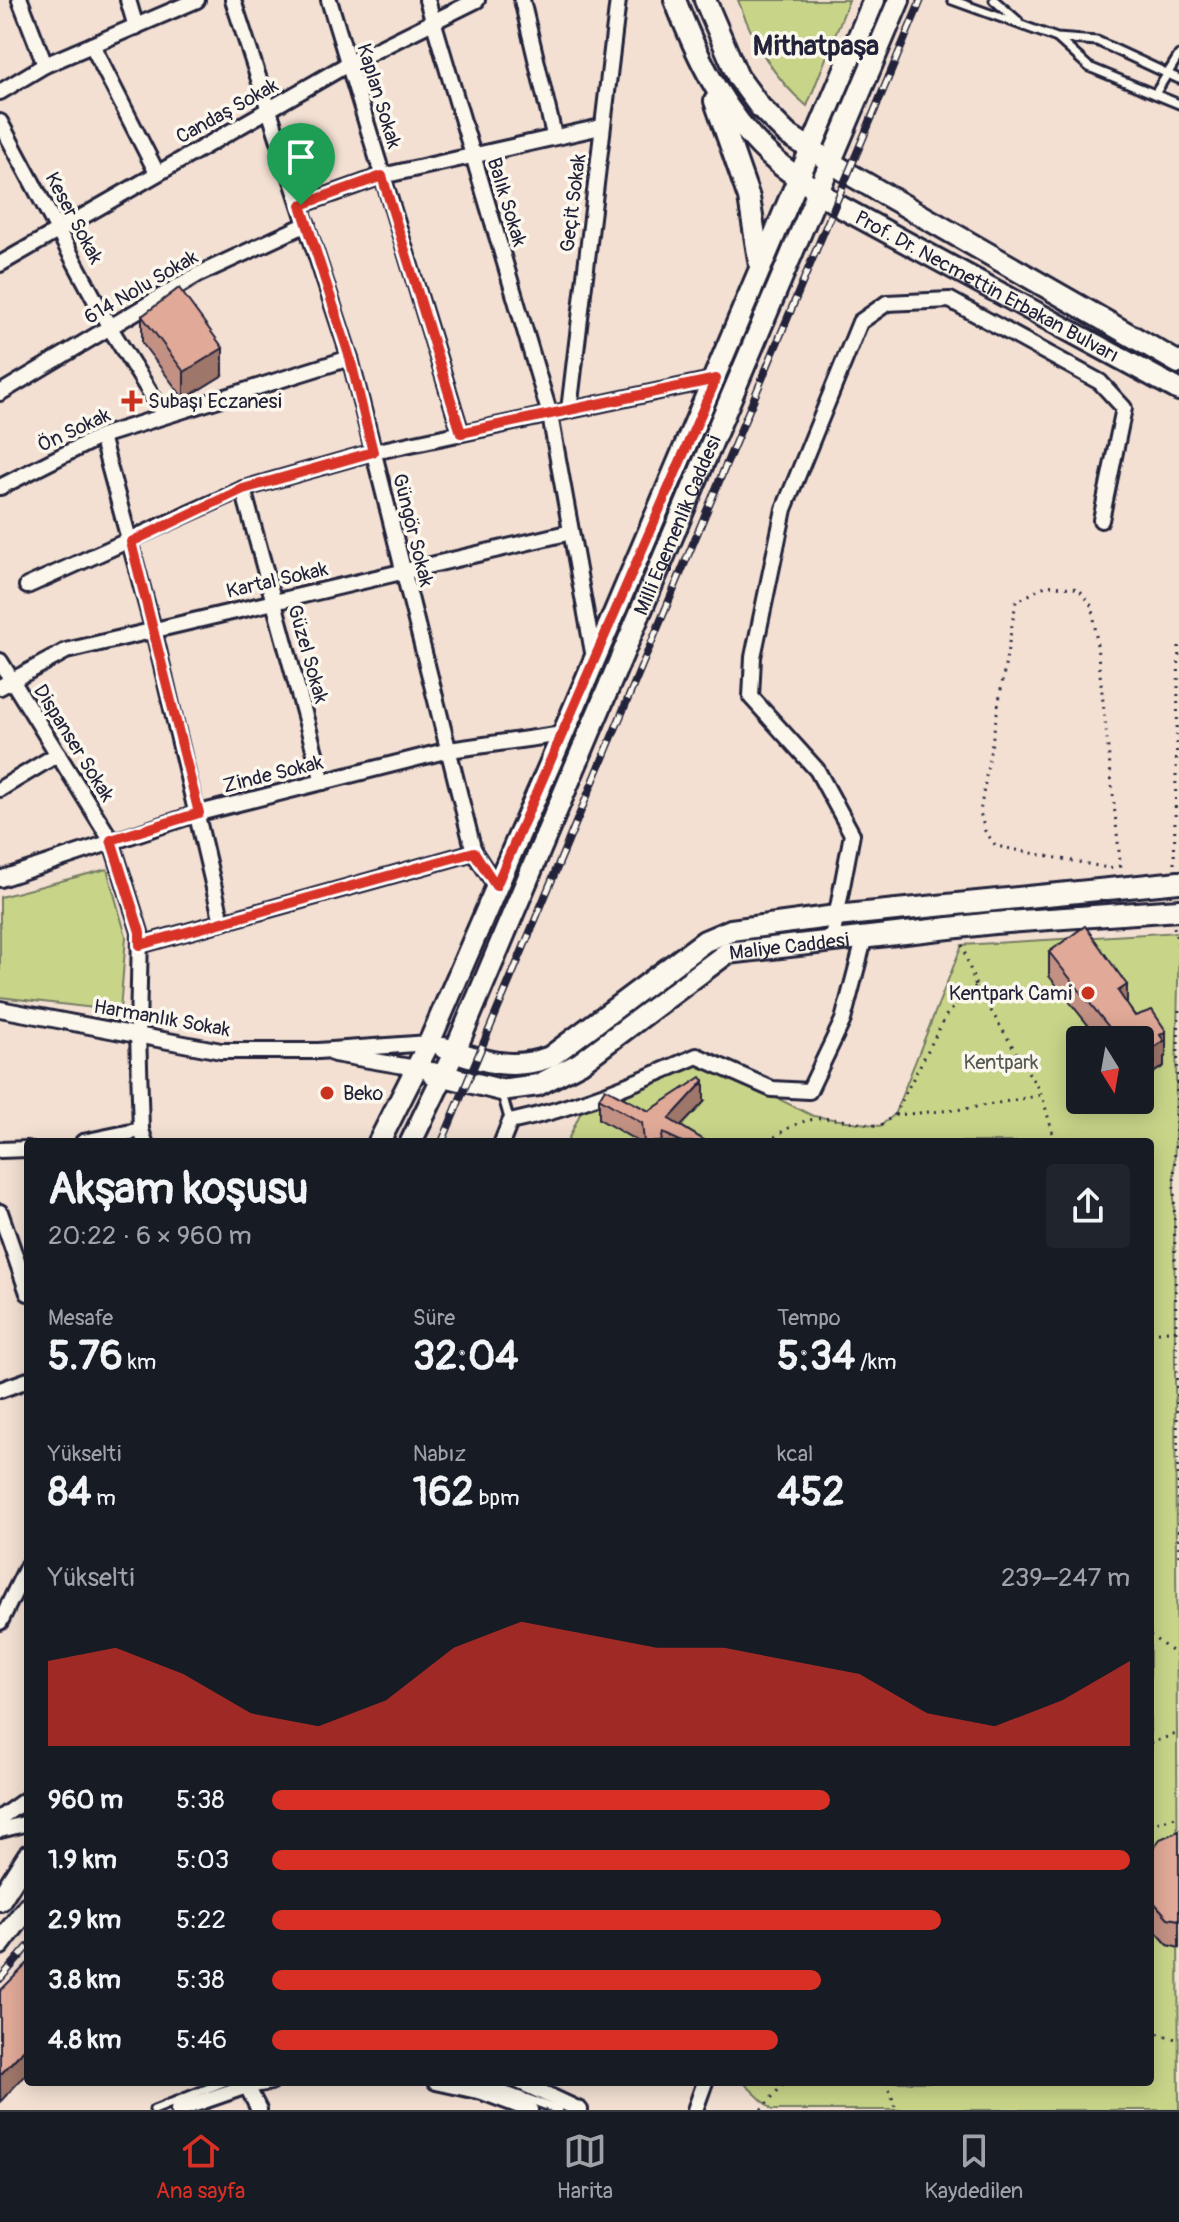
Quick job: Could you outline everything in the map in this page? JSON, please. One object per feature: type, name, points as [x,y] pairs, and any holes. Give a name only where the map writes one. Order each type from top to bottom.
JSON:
[{"type":"main road","points":[[675,0],[707,78],[749,198],[758,237],[761,271]]},
{"type":"main road","name":"Prof. Dr. Necmettin Erbakan Bulvarı","points":[[705,0],[738,77],[760,107],[787,134],[1179,363]]},
{"type":"main road","name":"Milli Egemenlik Caddesi","points":[[416,1068],[716,379],[874,0]]},
{"type":"main road","name":"Milli Egemenlik Caddesi","points":[[444,1076],[899,0]]},
{"type":"main road","name":"Prof. Dr. Necmettin Erbakan Bulvarı","points":[[707,78],[739,123],[799,180],[837,205],[1179,390]]},
{"type":"main road","name":"Maliye Caddesi","points":[[429,1043],[492,1065],[533,1063],[561,1049],[718,935],[836,916],[1176,882]]},
{"type":"main road","name":"Maliye Caddesi","points":[[416,1068],[501,1090],[538,1085],[566,1071],[727,953],[832,939],[1175,910]]},
{"type":"main road","points":[[381,1138],[416,1068]]},
{"type":"main road","points":[[413,1138],[444,1076]]},
{"type":"main road","points":[[0,1900],[24,1862]]},
{"type":"main road","points":[[0,1944],[24,1912]]},
{"type":"street","points":[[20,0],[45,65]]},
{"type":"street","points":[[128,0],[136,27]]},
{"type":"street","points":[[0,92],[45,65],[197,0]]},
{"type":"street","name":"Güngör Sokak","points":[[233,0],[350,358],[474,852],[496,886]]},
{"type":"street","name":"Kaplan Sokak","points":[[329,0],[461,433]]},
{"type":"street","name":"Balık Sokak","points":[[427,0],[550,415]]},
{"type":"street","name":"Candaş Sokak","points":[[0,264],[57,228],[270,111],[348,64],[433,19],[477,0]]},
{"type":"street","points":[[522,0],[554,135]]},
{"type":"street","name":"Geçit Sokak","points":[[569,410],[618,0]]},
{"type":"street","points":[[92,45],[157,173]]},
{"type":"street","name":"Keser Sokak","points":[[0,122],[110,328],[164,415]]},
{"type":"street","points":[[301,205],[382,176],[554,135],[601,127]]},
{"type":"street","name":"614 Nolu Sokak","points":[[0,393],[197,275],[307,224]]},
{"type":"street","points":[[832,939],[852,834],[817,770],[751,697],[753,657],[784,509],[860,322],[887,303],[950,300],[1100,382],[1124,408],[1101,520]]},
{"type":"street","name":"Ön Sokak","points":[[0,487],[101,436],[350,358]]},
{"type":"street","points":[[27,586],[131,542],[243,489],[373,452],[716,379]]},
{"type":"street","points":[[550,415],[594,658]]},
{"type":"street","points":[[101,436],[153,628],[199,813],[222,922]]},
{"type":"street","name":"Güzel Sokak","points":[[243,489],[323,782]]},
{"type":"street","name":"Kartal Sokak","points":[[6,684],[66,651],[153,628],[273,603],[401,570],[571,532]]},
{"type":"street","name":"Dispanser Sokak","points":[[0,661],[6,684],[58,754],[111,840],[140,932],[138,1033],[143,1136]]},
{"type":"street","name":"Zinde Sokak","points":[[0,879],[199,813],[449,750],[563,734]]},
{"type":"street","points":[[0,789],[58,754]]},
{"type":"street","points":[[140,945],[474,852]]},
{"type":"street","points":[[504,1138],[510,1122],[595,1100],[697,1056],[772,1089],[809,1091],[843,1020],[865,936]]},
{"type":"street","name":"Harmanlık Sokak","points":[[0,1009],[221,1051],[318,1051],[429,1043]]},
{"type":"street","name":"Harmanlık Sokak","points":[[318,1051],[416,1068]]},
{"type":"street","points":[[123,1138],[143,1136]]},
{"type":"street","points":[[0,1150],[24,1149]]},
{"type":"street","points":[[0,1212],[24,1281]]},
{"type":"street","points":[[0,1390],[24,1381]]},
{"type":"street","points":[[0,1622],[24,1573]]},
{"type":"street","points":[[0,1818],[24,1801]]},
{"type":"street","points":[[0,1830],[24,1824]]},
{"type":"street","points":[[178,2110],[247,2086],[259,2110]]},
{"type":"street","points":[[454,2086],[482,2092],[530,2110]]},
{"type":"street","points":[[529,2086],[580,2110]]},
{"type":"street","points":[[695,2110],[704,2086]]},
{"type":"lane","points":[[952,0],[1020,22],[1057,38],[1089,67],[1179,104]]},
{"type":"lane","points":[[994,0],[1020,22]]},
{"type":"lane","points":[[1057,38],[1097,41],[1179,79]]},
{"type":"lane","points":[[1155,94],[1179,55]]},
{"type":"lane","points":[[501,1090],[510,1122]]},
{"type":"lane","points":[[154,2110],[214,2086]]},
{"type":"lane","points":[[493,2086],[558,2110]]},
{"type":"path","points":[[1120,866],[1108,868],[996,846],[985,831],[980,812],[1016,602],[1047,585],[1079,589],[1093,608],[1120,866],[1125,887]]},
{"type":"path","points":[[1176,882],[1179,644]]},
{"type":"path","points":[[962,945],[976,986],[1042,1095],[1054,1138]]},
{"type":"path","points":[[775,1138],[813,1116],[880,1126],[894,1115],[947,1014],[976,986]]},
{"type":"path","points":[[1179,1010],[1174,1184],[1179,1559]]},
{"type":"path","points":[[894,1115],[965,1109],[1042,1095]]},
{"type":"path","points":[[1154,1333],[1177,1330]]},
{"type":"path","points":[[1154,1638],[1179,1657]]},
{"type":"path","points":[[1154,1742],[1179,1733]]},
{"type":"path","points":[[1154,1824],[1179,1816]]},
{"type":"path","points":[[1154,2032],[1179,2040]]},
{"type":"path","points":[[761,2110],[782,2086]]},
{"type":"path","points":[[888,2086],[896,2110]]},
{"type":"green space","points":[[738,0],[849,0],[807,106],[765,58]]},
{"type":"green space","points":[[107,869],[126,936],[120,1011],[0,997],[0,897]]},
{"type":"green space","name":"Kentpark","points":[[1179,932],[1174,1184],[1179,2110],[772,2110],[747,2086],[1154,2086],[1154,1138],[569,1138],[585,1103],[694,1057],[813,1116],[880,1126],[894,1115],[962,945]]},
{"type":"building","points":[[179,288],[223,348],[184,372],[142,316]]},
{"type":"building","points":[[1085,926],[1127,985],[1118,991],[1135,1016],[1152,1010],[1166,1031],[1160,1035],[1164,1041],[1154,1048],[1154,1026],[1108,1026],[1049,952]]},
{"type":"building","points":[[701,1077],[704,1081],[669,1119],[700,1138],[674,1138],[663,1133],[662,1138],[644,1138],[642,1123],[599,1098],[605,1088],[649,1111]]},
{"type":"building","points":[[1179,1831],[1179,1920],[1168,1918],[1154,1902],[1154,1847],[1160,1839]]},
{"type":"building","points":[[24,1967],[24,2049],[0,2075],[0,1991]]},
{"type":"railway","points":[[444,1138],[921,0]]},
{"type":"railway","points":[[0,1979],[24,1952]]},
{"type":"place","name":"Subaşı Eczanesi","points":[[132,401]]},
{"type":"place","name":"Kentpark Cami","points":[[1088,993]]},
{"type":"place","name":"Beko","points":[[327,1093]]},
{"type":"district","name":"Mithatpaşa","points":[[816,46]]},
{"type":"route","points":[[382,176],[461,433],[716,379],[496,886],[474,852],[140,945],[140,932],[111,840],[199,813],[131,542],[243,489],[373,452],[350,358],[301,205],[382,176]]}]
